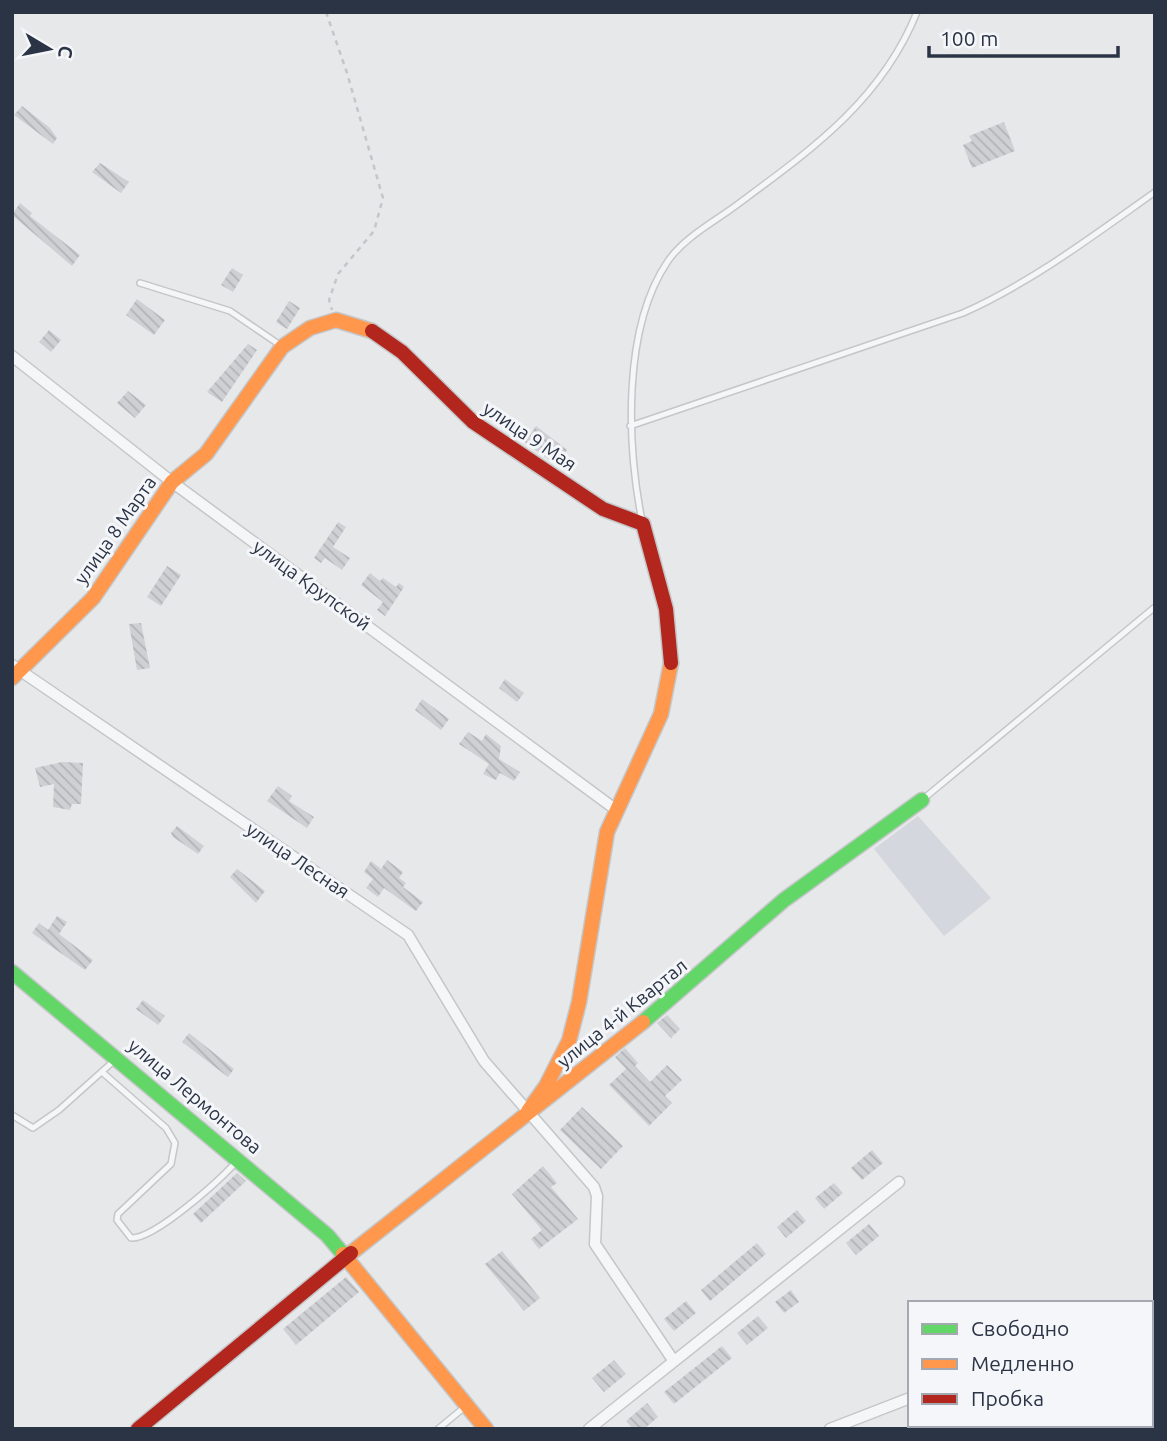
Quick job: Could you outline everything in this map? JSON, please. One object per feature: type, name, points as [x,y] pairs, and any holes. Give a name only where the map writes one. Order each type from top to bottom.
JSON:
[{"type":"street","name":"улица 8 Марта","points":[[14,671],[93,598],[159,506],[172,482],[206,454],[258,377],[282,347],[310,328],[336,320]]},
{"type":"street","name":"улица 9 Мая","points":[[336,320],[367,327],[402,352],[473,422],[603,509],[643,524]]},
{"type":"street","name":"улица Крупской","points":[[12,356],[172,482],[615,809]]},
{"type":"street","points":[[528,1111],[546,1086],[569,1041],[581,988],[607,832],[615,809],[650,744],[673,666],[669,618],[643,524]]},
{"type":"street","name":"улица Лесная","points":[[14,671],[408,935],[474,1046],[594,1187],[597,1196],[595,1244],[673,1360]]},
{"type":"street","name":"улица 4-й Квартал","points":[[138,1429],[528,1111],[674,997],[784,900],[922,800]]},
{"type":"street","name":"улица Лермонтова","points":[[12,972],[118,1057],[175,1110],[239,1158],[313,1221],[347,1257]]},
{"type":"street","points":[[589,1429],[899,1182]]},
{"type":"street","points":[[347,1257],[486,1429]]},
{"type":"street","points":[[830,1429],[908,1399]]},
{"type":"lane","points":[[643,524],[630,426],[630,388],[643,327],[668,261],[691,238],[807,153],[844,121],[879,80],[917,12]]},
{"type":"lane","points":[[630,426],[972,309],[1038,272],[1155,192]]},
{"type":"lane","points":[[140,283],[230,311],[282,347]]},
{"type":"lane","points":[[922,800],[1155,607]]},
{"type":"lane","points":[[12,1115],[33,1128],[59,1110],[118,1057]]},
{"type":"lane","points":[[102,1072],[166,1128],[176,1143],[171,1164],[118,1214],[117,1220],[131,1238],[145,1235],[205,1193],[239,1158]]},
{"type":"lane","points":[[438,1429],[466,1406]]},
{"type":"path","points":[[326,12],[347,73],[383,198],[374,231],[338,274],[329,300],[336,320]]},
{"type":"shaded area","points":[[918,816],[991,898],[944,936],[874,849]]},
{"type":"building","points":[[22,106],[50,128],[57,138],[53,144],[14,115]]},
{"type":"building","points":[[1004,122],[1015,151],[972,168],[963,145],[972,141],[969,136]]},
{"type":"building","points":[[100,163],[129,182],[121,193],[92,172]]},
{"type":"building","points":[[20,203],[32,213],[30,216],[80,255],[72,266],[12,215]]},
{"type":"building","points":[[232,268],[243,275],[233,292],[221,285]]},
{"type":"building","points":[[137,299],[165,320],[154,335],[126,315]]},
{"type":"building","points":[[289,301],[300,308],[287,329],[276,322]]},
{"type":"building","points":[[49,330],[61,340],[51,352],[39,342]]},
{"type":"building","points":[[248,344],[257,350],[222,402],[207,392]]},
{"type":"building","points":[[128,391],[146,405],[135,418],[117,403]]},
{"type":"building","points":[[536,426],[567,450],[556,465],[525,442]]},
{"type":"building","points":[[338,522],[346,527],[333,547],[350,558],[342,570],[325,558],[321,563],[314,558]]},
{"type":"building","points":[[167,566],[181,575],[161,606],[147,597]]},
{"type":"building","points":[[370,573],[380,581],[383,578],[396,587],[399,583],[404,587],[385,616],[377,610],[383,602],[361,585]]},
{"type":"building","points":[[141,623],[150,668],[137,670],[129,624]]},
{"type":"building","points":[[505,679],[524,693],[517,702],[499,688]]},
{"type":"building","points":[[422,699],[449,719],[441,730],[415,710]]},
{"type":"building","points":[[468,732],[482,741],[486,734],[501,746],[499,759],[520,772],[514,781],[500,773],[496,780],[483,774],[489,764],[459,744]]},
{"type":"building","points":[[62,762],[83,763],[81,804],[72,804],[70,810],[53,807],[54,784],[40,787],[35,768]]},
{"type":"building","points":[[278,786],[292,796],[289,801],[314,817],[307,828],[267,801]]},
{"type":"building","points":[[177,826],[204,846],[198,854],[173,837],[171,833]]},
{"type":"building","points":[[387,860],[403,872],[399,878],[406,883],[403,887],[423,902],[416,911],[384,888],[378,897],[366,888],[373,879],[364,872],[371,861],[381,869]]},
{"type":"building","points":[[237,869],[265,891],[256,903],[230,877]]},
{"type":"building","points":[[57,916],[67,922],[59,934],[93,960],[85,970],[32,933],[39,923],[48,930]]},
{"type":"building","points":[[143,1000],[165,1016],[158,1025],[136,1009]]},
{"type":"building","points":[[667,1015],[680,1029],[671,1038],[657,1023]]},
{"type":"building","points":[[189,1033],[234,1069],[228,1077],[182,1042]]},
{"type":"building","points":[[625,1048],[638,1063],[635,1066],[650,1082],[667,1065],[682,1080],[665,1096],[672,1103],[649,1126],[609,1085],[626,1069],[615,1057]]},
{"type":"building","points":[[582,1107],[623,1146],[601,1169],[560,1130]]},
{"type":"building","points":[[872,1150],[883,1163],[862,1180],[851,1168]]},
{"type":"building","points":[[543,1166],[557,1183],[551,1187],[578,1219],[539,1249],[531,1239],[542,1230],[512,1194]]},
{"type":"building","points":[[237,1173],[246,1181],[201,1223],[193,1214]]},
{"type":"building","points":[[834,1183],[843,1193],[824,1209],[815,1198]]},
{"type":"building","points":[[797,1210],[806,1221],[786,1238],[777,1227]]},
{"type":"building","points":[[869,1224],[879,1236],[856,1255],[846,1243]]},
{"type":"building","points":[[757,1243],[766,1254],[710,1301],[701,1290]]},
{"type":"building","points":[[502,1251],[540,1298],[524,1311],[485,1264]]},
{"type":"building","points":[[346,1277],[359,1292],[296,1345],[283,1329]]},
{"type":"building","points":[[791,1290],[799,1302],[784,1313],[775,1302]]},
{"type":"building","points":[[686,1301],[696,1313],[674,1331],[664,1319]]},
{"type":"building","points":[[758,1316],[768,1328],[747,1345],[737,1333]]},
{"type":"building","points":[[722,1346],[732,1358],[674,1404],[664,1392]]},
{"type":"building","points":[[614,1360],[626,1374],[604,1392],[592,1378]]},
{"type":"building","points":[[647,1403],[658,1417],[644,1429],[633,1429],[626,1421]]},
{"type":"traffic: fast","points":[[643,1022],[784,900],[922,800]]},
{"type":"traffic: fast","points":[[12,972],[327,1235],[343,1254]]},
{"type":"traffic: slow","points":[[12,678],[93,598],[172,482],[206,454],[282,347],[310,328],[336,320],[372,331]]},
{"type":"traffic: slow","points":[[528,1111],[546,1086],[569,1041],[579,1002],[607,832],[661,714],[671,663]]},
{"type":"traffic: slow","points":[[351,1253],[643,1022]]},
{"type":"traffic: slow","points":[[343,1254],[486,1429]]},
{"type":"traffic: jam","points":[[372,331],[402,352],[473,422],[603,509],[643,524],[666,609],[671,663]]},
{"type":"traffic: jam","points":[[138,1429],[351,1253]]}]
